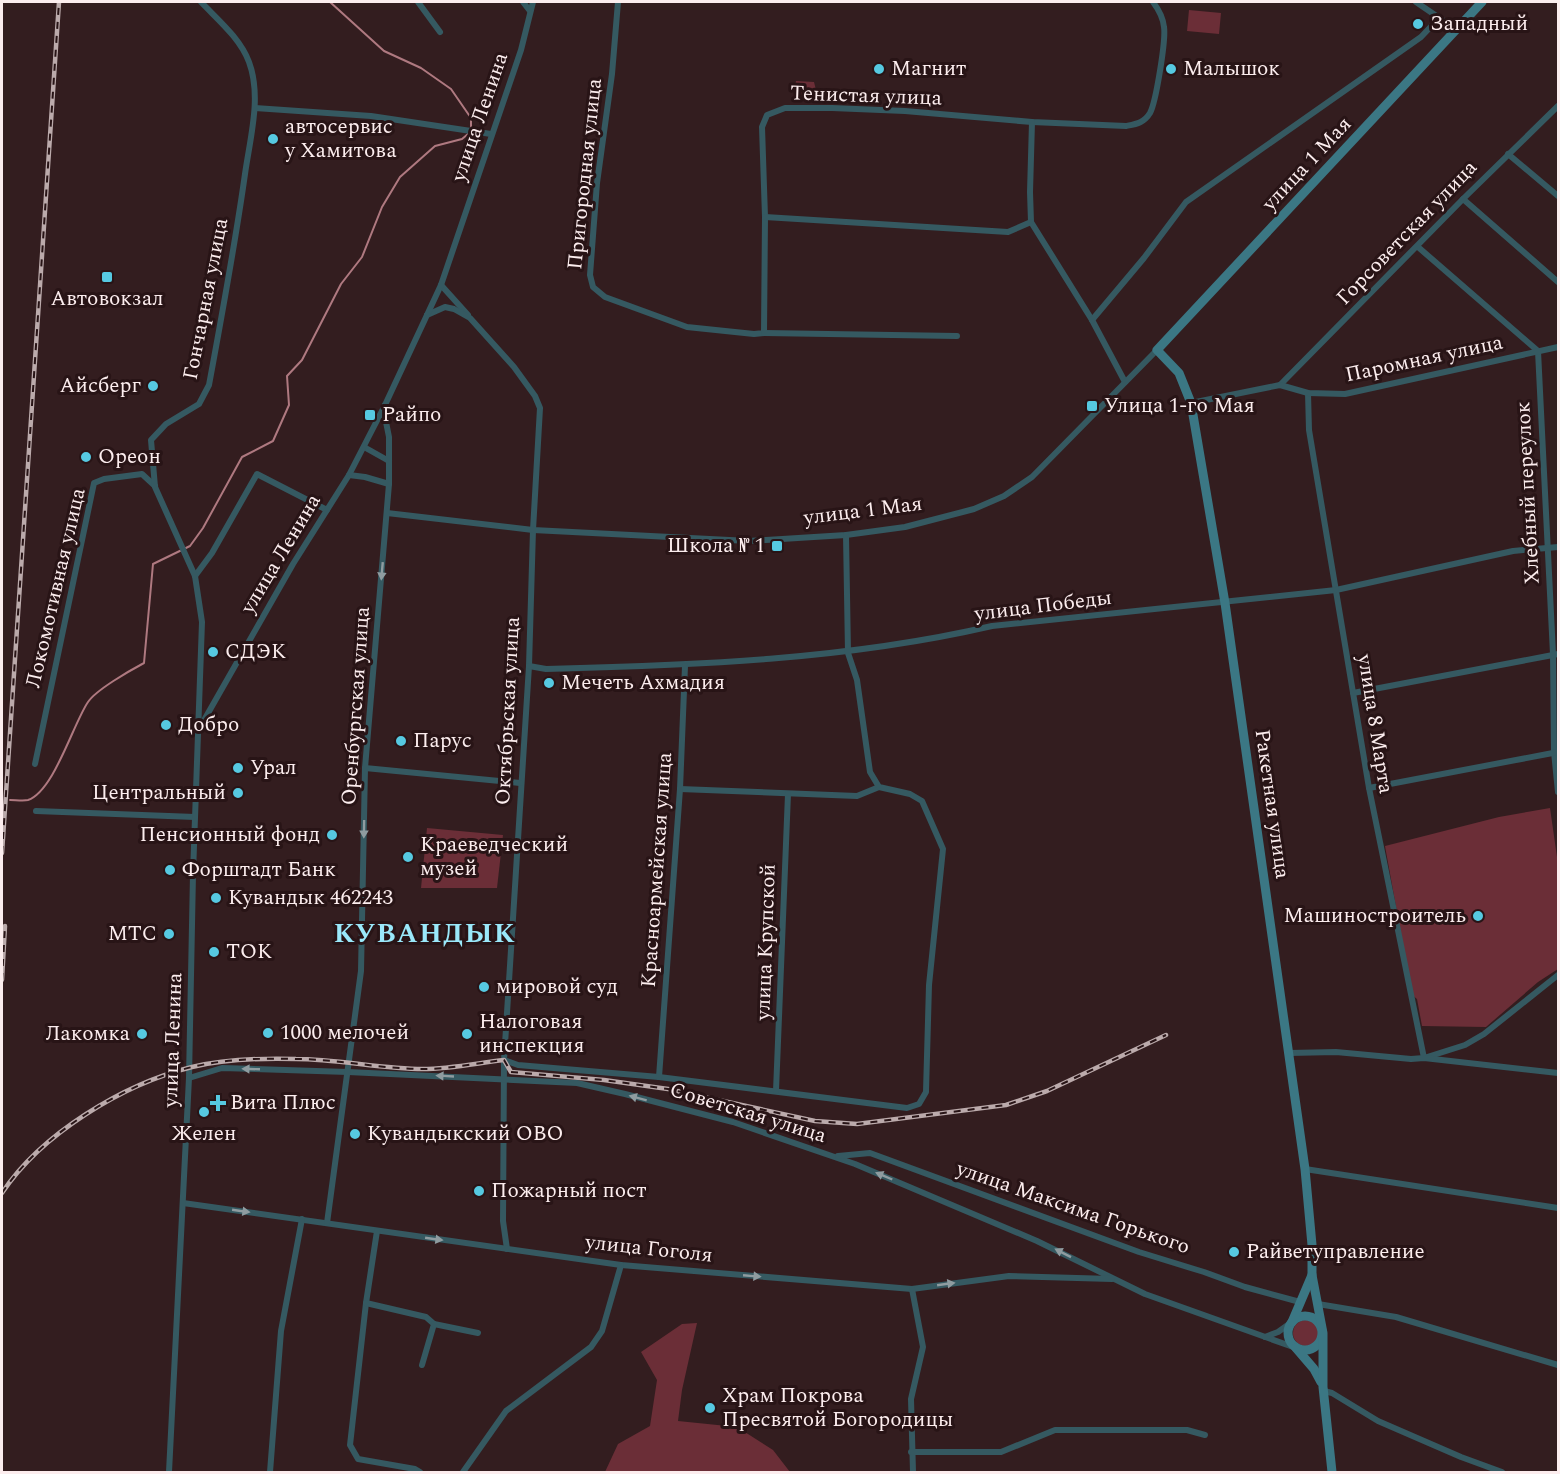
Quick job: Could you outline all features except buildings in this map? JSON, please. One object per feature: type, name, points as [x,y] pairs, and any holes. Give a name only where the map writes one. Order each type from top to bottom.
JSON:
[{"type":"main road","name":"улица 1 Мая","points":[[1157,350],[1482,2]]},
{"type":"main road","name":"Ракетная улица","points":[[1157,350],[1179,373],[1191,403],[1225,603],[1305,1169],[1312,1245],[1312,1275],[1323,1333],[1323,1389],[1332,1473]]},
{"type":"main road","name":"Ракетная улица","points":[[1292,1322],[1312,1275]]},
{"type":"main road","points":[[1296,1348],[1310,1350],[1317,1346],[1323,1333],[1316,1320],[1307,1316],[1298,1318],[1292,1322],[1288,1334],[1289,1340],[1314,1369],[1323,1389]]},
{"type":"street","name":"Гончарная улица","points":[[199,730],[202,622],[195,576],[155,487],[151,440],[166,424],[199,404],[209,385],[236,240],[255,108],[254,83],[249,61],[237,39],[201,2]]},
{"type":"street","points":[[418,2],[440,32]]},
{"type":"street","points":[[523,2],[530,10]]},
{"type":"street","name":"улица Ленина","points":[[169,1473],[189,1078],[199,730],[293,564],[349,475],[385,405],[441,285],[521,50],[533,2]]},
{"type":"street","name":"Пригородная улица","points":[[618,2],[612,74],[597,183],[590,274],[593,287],[605,297],[687,327],[764,333]]},
{"type":"street","name":"Тенистая улица","points":[[764,333],[765,217],[762,127],[767,115],[779,109],[832,108],[905,111],[1032,122],[1126,126],[1139,124],[1149,115],[1154,104],[1165,29],[1162,17],[1153,2]]},
{"type":"street","points":[[1416,2],[1456,30]]},
{"type":"street","points":[[1092,320],[1144,258],[1186,201],[1421,38],[1439,18]]},
{"type":"street","points":[[255,108],[371,116],[491,134]]},
{"type":"street","name":"Горсоветская улица","points":[[1280,386],[1508,154],[1558,108]]},
{"type":"street","points":[[1032,122],[1031,222],[1092,320],[1125,382]]},
{"type":"street","points":[[1508,154],[1558,196]]},
{"type":"street","points":[[1463,199],[1558,282]]},
{"type":"street","points":[[765,217],[1008,232],[1031,222]]},
{"type":"street","points":[[1418,247],[1538,351]]},
{"type":"street","points":[[441,285],[470,318]]},
{"type":"street","name":"Октябрьская улица","points":[[427,315],[445,308],[453,309],[470,318],[514,367],[535,396],[540,408],[529,666],[504,1060],[503,1221],[507,1249]]},
{"type":"street","points":[[764,333],[957,336]]},
{"type":"street","name":"Паромная улица","points":[[1191,403],[1280,386],[1308,393],[1345,394],[1558,347]]},
{"type":"street","name":"улица 1 Мая","points":[[387,513],[533,530],[749,541],[846,535],[940,519],[974,509],[1004,496],[1032,477],[1157,350]]},
{"type":"street","name":"Хлебный переулок","points":[[1538,351],[1556,654],[1558,792]]},
{"type":"street","name":"улица 8 Марта","points":[[1308,393],[1309,430],[1369,788],[1424,1058]]},
{"type":"street","name":"Оренбургская улица","points":[[327,1223],[361,970],[365,768],[389,484],[389,437],[385,405]]},
{"type":"street","points":[[364,447],[389,460]]},
{"type":"street","name":"Локомотивная улица","points":[[35,764],[94,483],[104,479],[142,474],[155,487]]},
{"type":"street","points":[[195,576],[212,553],[257,474],[327,510]]},
{"type":"street","points":[[349,475],[389,484]]},
{"type":"street","points":[[846,535],[848,652],[856,680],[870,772],[879,787]]},
{"type":"street","name":"улица Победы","points":[[529,666],[546,669],[685,666],[848,652],[939,638],[992,626],[1336,590],[1514,551],[1558,547]]},
{"type":"street","points":[[1353,693],[1556,654]]},
{"type":"street","name":"Красноармейская улица","points":[[659,1077],[680,789],[685,666]]},
{"type":"street","points":[[1369,788],[1556,752]]},
{"type":"street","points":[[365,768],[520,783]]},
{"type":"street","points":[[504,1060],[518,1065],[659,1077],[907,1108],[919,1104],[926,1092],[929,985],[943,849],[922,801],[910,794],[879,787],[857,796],[680,789]]},
{"type":"street","name":"улица Крупской","points":[[776,1091],[788,795]]},
{"type":"street","points":[[36,811],[195,817]]},
{"type":"street","points":[[1424,1058],[1465,1045],[1484,1034],[1558,975]]},
{"type":"street","points":[[1290,1053],[1336,1052],[1411,1059],[1424,1058],[1558,1073]]},
{"type":"street","name":"Советская улица","points":[[189,1078],[222,1068],[348,1072],[577,1083],[625,1094],[733,1122],[834,1157],[1037,1240],[1145,1294],[1296,1348]]},
{"type":"street","name":"улица Максима Горького","points":[[834,1157],[870,1153],[1139,1252],[1245,1287],[1300,1302]]},
{"type":"street","points":[[1305,1169],[1558,1208]]},
{"type":"street","name":"улица Гоголя","points":[[183,1203],[621,1265],[912,1289],[1009,1276],[1115,1280]]},
{"type":"street","points":[[270,1473],[281,1331],[302,1219]]},
{"type":"street","points":[[377,1231],[366,1303],[350,1445],[358,1459],[415,1469],[420,1473]]},
{"type":"street","points":[[463,1473],[506,1411],[591,1347],[602,1331],[621,1265]]},
{"type":"street","points":[[912,1289],[923,1347],[911,1399],[913,1473]]},
{"type":"street","points":[[366,1303],[426,1317],[434,1324],[478,1333]]},
{"type":"street","points":[[1318,1304],[1396,1317],[1558,1365]]},
{"type":"street","points":[[1265,1337],[1278,1332],[1292,1322]]},
{"type":"street","points":[[422,1365],[434,1324]]},
{"type":"street","points":[[1323,1389],[1378,1421],[1502,1473]]},
{"type":"street","points":[[911,1452],[1001,1452],[1054,1430],[1187,1430],[1205,1435]]},
{"type":"shaded area","points":[[1189,10],[1221,13],[1219,34],[1187,31]]},
{"type":"shaded area","points":[[796,81],[814,82],[818,98],[793,99]]},
{"type":"shaded area","name":"Машиностроитель","points":[[1550,808],[1558,864],[1558,969],[1538,982],[1486,1027],[1422,1026],[1417,999],[1412,995],[1385,846],[1499,817]]},
{"type":"shaded area","points":[[427,828],[503,835],[497,888],[421,888]]},
{"type":"shaded area","points":[[1306,1320],[1315,1324],[1319,1333],[1315,1342],[1306,1346],[1297,1342],[1293,1333],[1297,1324]]},
{"type":"shaded area","points":[[697,1323],[682,1390],[678,1421],[737,1427],[773,1450],[790,1472],[605,1472],[618,1444],[650,1426],[657,1380],[641,1352],[682,1324]]},
{"type":"waterway","points":[[330,2],[384,51],[421,68],[451,89],[471,118],[471,128]]},
{"type":"waterway","points":[[10,800],[28,800],[37,794],[54,771],[82,712],[92,697],[105,686],[144,663],[153,564],[190,546],[203,528],[242,457],[273,441],[289,405],[287,376],[302,360],[341,284],[362,257],[382,207],[400,177],[435,146],[462,139],[468,134]]},
{"type":"railway","points":[[2,853],[59,2]]},
{"type":"railway","points":[[2,980],[5,926]]},
{"type":"railway","points":[[2,1193],[38,1151],[86,1114],[112,1099],[166,1075],[217,1062],[312,1059],[423,1069],[504,1060],[511,1072],[604,1080],[668,1089],[815,1121],[857,1124],[1006,1105],[1047,1091],[1166,1035]]},
{"type":"place","name":"Западный","points":[[1418,24]]},
{"type":"place","name":"Магнит","points":[[879,69]]},
{"type":"place","name":"Малышок","points":[[1171,69]]},
{"type":"place","name":"автосервис у Хамитова","points":[[273,139]]},
{"type":"place","name":"Автовокзал","points":[[107,277]]},
{"type":"place","name":"Айсберг","points":[[153,386]]},
{"type":"place","name":"Улица 1-го Мая","points":[[1092,406]]},
{"type":"place","name":"Райпо","points":[[370,415]]},
{"type":"place","name":"Ореон","points":[[86,457]]},
{"type":"place","name":"Школа № 1","points":[[777,546]]},
{"type":"place","name":"СДЭК","points":[[213,652]]},
{"type":"place","name":"Мечеть Ахмадия","points":[[549,683]]},
{"type":"place","name":"Добро","points":[[166,725]]},
{"type":"place","name":"Парус","points":[[401,741]]},
{"type":"place","name":"Урал","points":[[238,768]]},
{"type":"place","name":"Центральный","points":[[238,793]]},
{"type":"place","name":"Пенсионный фонд","points":[[332,835]]},
{"type":"place","name":"Краеведческий музей","points":[[408,857]]},
{"type":"place","name":"Форштадт Банк","points":[[170,870]]},
{"type":"place","name":"Кувандык 462243","points":[[216,898]]},
{"type":"place","name":"Машиностроитель","points":[[1478,916]]},
{"type":"place","name":"МТС","points":[[169,934]]},
{"type":"place","name":"ТОК","points":[[214,952]]},
{"type":"place","name":"мировой суд","points":[[484,987]]},
{"type":"place","name":"1000 мелочей","points":[[268,1033]]},
{"type":"place","name":"Лакомка","points":[[142,1034]]},
{"type":"place","name":"Налоговая инспекция","points":[[467,1034]]},
{"type":"place","name":"Вита Плюс","points":[[218,1103]]},
{"type":"place","name":"Желен","points":[[204,1112]]},
{"type":"place","name":"Кувандыкский ОВО","points":[[355,1134]]},
{"type":"place","name":"Пожарный пост","points":[[479,1191]]},
{"type":"place","name":"Райветуправление","points":[[1234,1252]]},
{"type":"place","name":"Храм Покрова Пресвятой Богородицы","points":[[710,1408]]},
{"type":"district","name":"КУВАНДЫК","points":[[425,934]]}]
